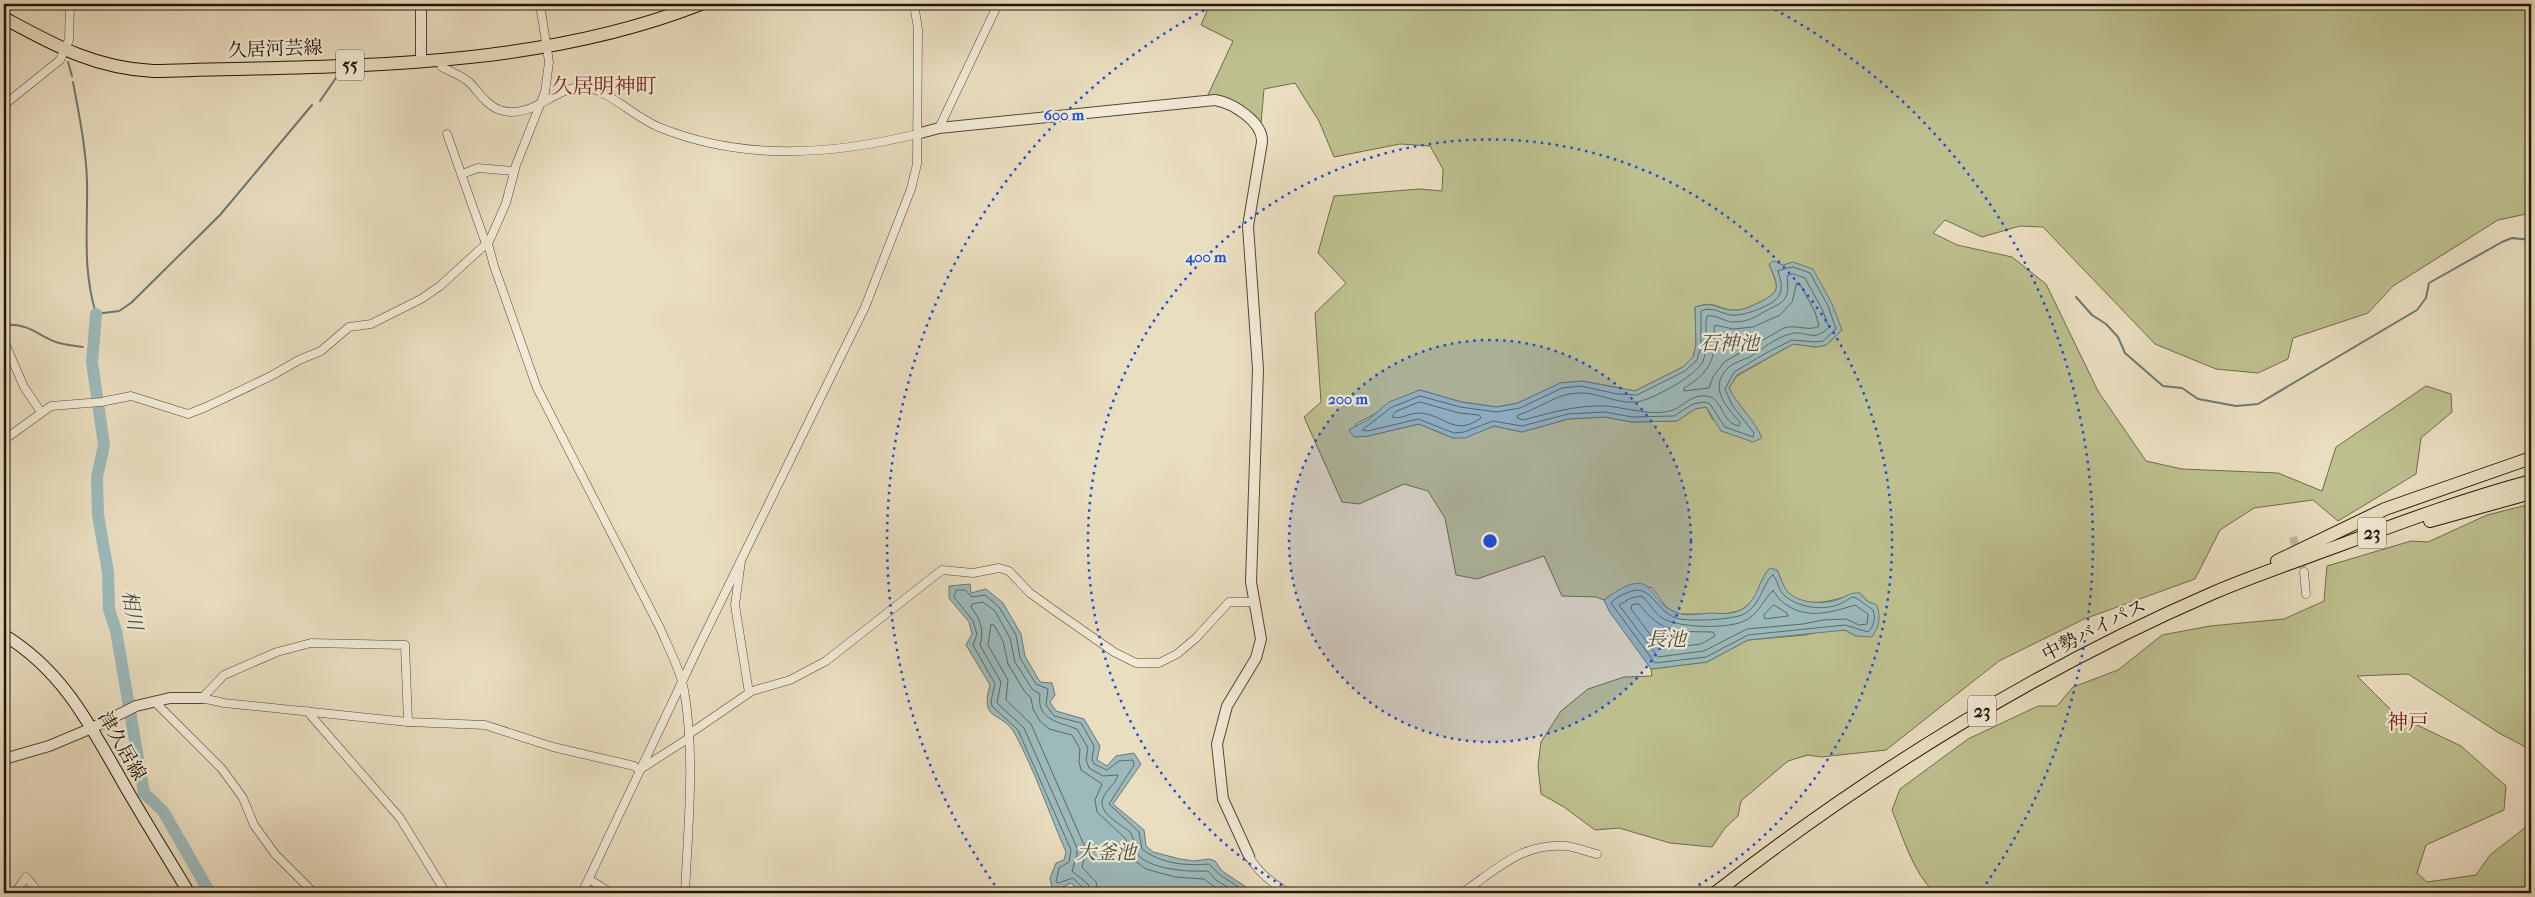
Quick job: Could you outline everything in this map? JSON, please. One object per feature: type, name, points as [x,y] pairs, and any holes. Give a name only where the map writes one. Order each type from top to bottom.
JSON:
[{"type":"main road","name":"久居河芸線","points":[[4,18],[66,50],[105,65],[153,71],[421,61],[546,47],[638,27],[701,4]]},
{"type":"main road","points":[[2214,593],[2385,509],[2531,458]]},
{"type":"main road","name":"中勢バイパス","points":[[1715,893],[1878,775],[1958,724],[2075,659],[2214,593],[2422,515],[2531,481]]},
{"type":"main road","points":[[2324,551],[2531,493]]},
{"type":"main road","name":"津久居線","points":[[4,635],[23,648],[58,679],[92,728],[189,893]]},
{"type":"street","points":[[4,105],[60,60],[69,40],[70,4]]},
{"type":"street","points":[[421,4],[421,61]]},
{"type":"street","points":[[8,437],[51,406],[97,402],[131,396],[188,414],[321,351],[349,327],[371,324],[421,299],[440,286],[487,244],[506,204],[514,171],[542,103],[548,62],[540,4]]},
{"type":"street","points":[[582,893],[681,683],[865,307],[913,182],[917,164],[918,29],[914,4]]},
{"type":"street","points":[[939,128],[998,4]]},
{"type":"street","points":[[439,59],[442,67],[464,79],[495,108],[505,111],[520,112],[574,89],[588,87],[660,128],[700,140],[764,152],[872,144],[939,128],[1215,100],[1232,106],[1260,130],[1262,142],[1248,226],[1258,369],[1250,553],[1253,602],[1261,632],[1259,651],[1227,706],[1217,744],[1223,799],[1249,856],[1267,879],[1289,893]]},
{"type":"street","points":[[447,134],[537,388],[660,628],[685,694],[690,765],[685,893]]},
{"type":"street","points":[[462,174],[478,168],[514,171]]},
{"type":"street","points":[[4,234],[4,273]]},
{"type":"street","points":[[4,341],[24,387],[41,412]]},
{"type":"street","points":[[741,559],[735,605],[749,693]]},
{"type":"street","points":[[639,770],[749,693],[790,680],[826,661],[942,570],[973,573],[996,568],[1005,570],[1030,593],[1114,652],[1130,661],[1145,664],[1158,664],[1177,654],[1196,638],[1229,602],[1253,602]]},
{"type":"street","points":[[2304,572],[2306,594]]},
{"type":"street","points":[[202,698],[224,675],[277,652],[311,643],[405,645],[408,722]]},
{"type":"street","points":[[4,760],[49,746],[92,728],[136,706],[170,698],[202,698],[307,712],[408,722],[485,724],[553,747],[634,766],[639,770]]},
{"type":"street","points":[[154,701],[195,744],[216,762],[243,798],[254,825],[275,854],[314,893]]},
{"type":"street","points":[[307,712],[400,818],[446,893]]},
{"type":"street","points":[[1462,893],[1525,850],[1546,846],[1568,846],[1597,854]]},
{"type":"street","points":[[15,893],[26,877],[39,893]]},
{"type":"street","points":[[589,879],[611,893]]},
{"type":"street","points":[[436,893],[441,886]]},
{"type":"green space","points":[[1210,4],[2531,4],[2531,213],[2498,220],[2393,286],[2368,313],[2293,338],[2288,359],[2258,373],[2216,369],[2155,344],[2043,227],[2020,226],[1982,237],[1945,220],[1933,233],[1957,245],[2012,257],[2046,284],[2098,391],[2146,461],[2182,469],[2278,473],[2322,491],[2336,447],[2426,386],[2451,394],[2452,412],[2421,438],[2416,474],[2338,521],[2313,500],[2254,508],[2220,530],[2195,579],[2084,619],[1999,661],[1886,750],[1821,757],[1808,755],[1788,761],[1741,801],[1738,816],[1725,828],[1712,847],[1670,843],[1619,828],[1595,830],[1564,807],[1541,794],[1538,766],[1541,742],[1561,711],[1588,689],[1624,677],[1652,676],[1651,669],[1707,662],[1748,640],[1845,630],[1856,636],[1867,601],[1860,593],[1823,602],[1804,601],[1795,598],[1787,592],[1777,570],[1767,571],[1754,600],[1741,610],[1726,614],[1678,614],[1667,608],[1651,587],[1613,594],[1604,600],[1596,597],[1562,596],[1544,556],[1477,579],[1456,575],[1445,518],[1428,491],[1404,484],[1359,504],[1342,502],[1304,417],[1321,402],[1315,313],[1346,283],[1318,253],[1334,196],[1419,189],[1442,191],[1443,169],[1430,146],[1400,144],[1334,157],[1319,121],[1295,83],[1264,89],[1261,123],[1235,103],[1207,97],[1233,41],[1201,25]],"holes":[[[1769,264],[1783,265],[1842,330],[1826,345],[1816,347],[1793,344],[1737,376],[1729,387],[1736,403],[1748,415],[1713,420],[1706,407],[1695,409],[1677,421],[1632,422],[1605,417],[1568,419],[1522,432],[1494,426],[1465,437],[1453,438],[1419,424],[1368,436],[1354,437],[1356,424],[1420,390],[1461,402],[1497,407],[1518,403],[1561,383],[1582,381],[1635,391],[1683,367],[1693,357],[1696,345],[1695,307],[1708,304],[1736,310],[1758,303],[1775,292],[1775,279]]]},
{"type":"green space","points":[[2531,504],[2531,750],[2499,733],[2408,674],[2357,676],[2396,715],[2461,746],[2506,786],[2504,810],[2426,845],[2417,873],[2427,882],[2476,875],[2490,855],[2531,823],[2531,893],[1935,893],[1927,885],[1909,854],[1892,810],[1900,789],[1968,739],[2038,706],[2057,706],[2073,687],[2118,670],[2162,635],[2210,626],[2284,619],[2324,601],[2327,566],[2411,541],[2428,542],[2487,515]]},
{"type":"water","name":"石神池","points":[[1773,261],[1783,265],[1793,262],[1813,269],[1832,304],[1842,330],[1826,345],[1816,347],[1793,344],[1737,375],[1729,388],[1762,438],[1753,442],[1721,431],[1706,407],[1695,409],[1677,421],[1632,422],[1605,417],[1568,419],[1522,432],[1494,426],[1465,438],[1453,438],[1419,424],[1368,436],[1354,437],[1349,430],[1369,419],[1389,402],[1420,390],[1461,402],[1497,407],[1518,403],[1560,383],[1582,381],[1635,391],[1683,367],[1693,357],[1696,345],[1695,307],[1712,305],[1739,310],[1758,303],[1775,292],[1775,279],[1769,264]]},
{"type":"water","name":"長池","points":[[1770,568],[1777,570],[1787,591],[1798,599],[1805,601],[1827,602],[1860,593],[1867,601],[1877,605],[1879,622],[1872,637],[1856,636],[1845,630],[1748,640],[1707,662],[1651,669],[1609,611],[1604,600],[1621,589],[1634,584],[1642,584],[1667,608],[1678,613],[1690,615],[1732,613],[1748,605]]},
{"type":"water","name":"大釜池","points":[[970,584],[971,593],[986,589],[1003,603],[1021,634],[1025,656],[1040,682],[1052,683],[1055,695],[1050,702],[1056,711],[1084,719],[1100,746],[1097,760],[1107,766],[1116,756],[1134,753],[1141,764],[1113,804],[1144,830],[1146,846],[1153,852],[1180,859],[1194,861],[1209,859],[1215,861],[1222,871],[1255,893],[1081,893],[1071,883],[1053,892],[1050,878],[1056,863],[1064,860],[1066,852],[1015,734],[1010,727],[990,711],[987,705],[990,685],[966,645],[972,634],[969,622],[949,598],[949,586]]},
{"type":"waterway","points":[[68,62],[72,76]]},
{"type":"waterway","points":[[320,101],[338,75]]},
{"type":"waterway","points":[[73,82],[85,157],[87,181],[87,264],[96,314],[119,311],[131,303],[220,215],[312,105]]},
{"type":"waterway","points":[[2076,297],[2092,315],[2106,324],[2118,337],[2125,353],[2163,386],[2182,388],[2198,399],[2236,406],[2258,404],[2417,310],[2426,298],[2429,283],[2502,242],[2512,238],[2531,240]]},
{"type":"waterway","name":"相川","points":[[96,314],[92,362],[104,445],[97,477],[98,515],[108,572],[109,609],[116,631],[144,793],[163,811],[210,893]]},
{"type":"waterway","points":[[4,325],[21,326],[59,343],[83,347]]},
{"type":"tunnel","points":[[2293,537],[2304,572]]},
{"type":"district","name":"久居明神町","points":[[604,86]]},
{"type":"district","name":"神戸","points":[[2408,722]]}]
